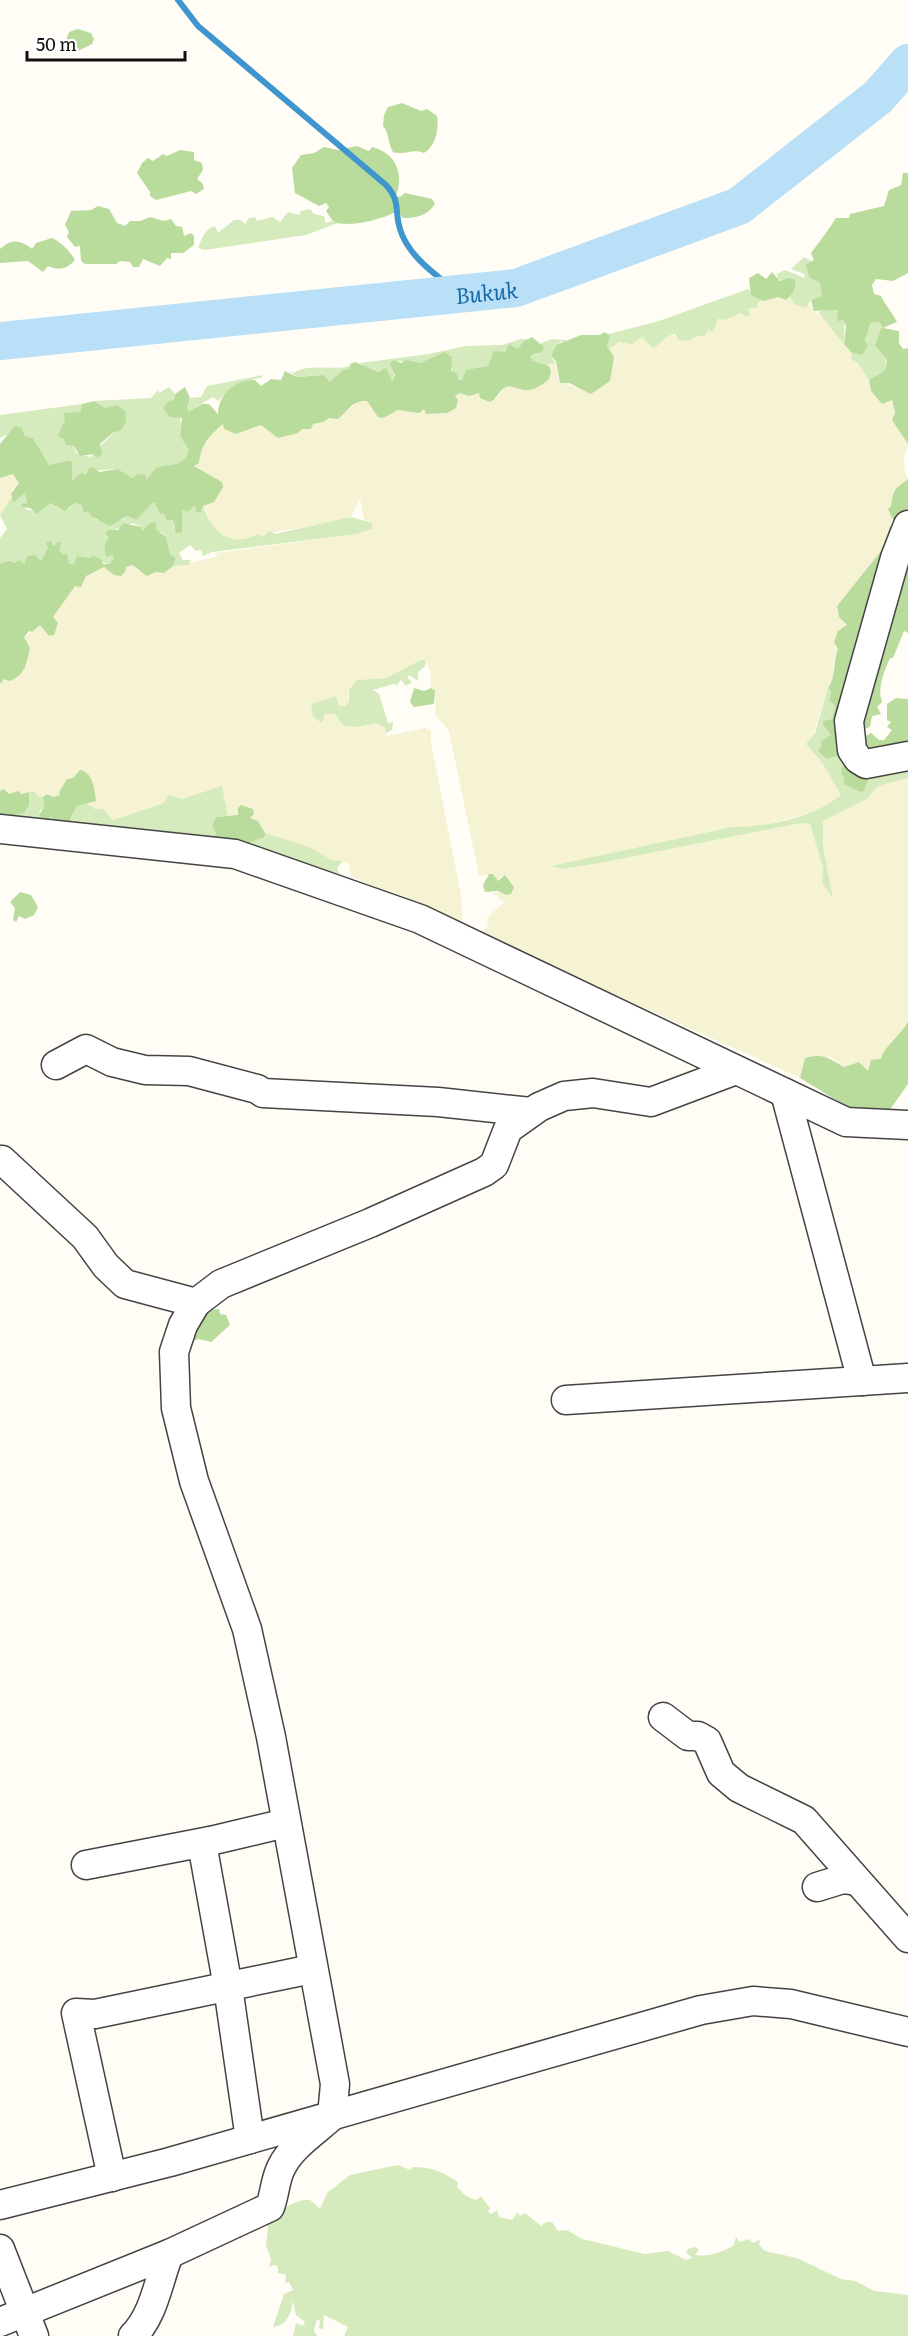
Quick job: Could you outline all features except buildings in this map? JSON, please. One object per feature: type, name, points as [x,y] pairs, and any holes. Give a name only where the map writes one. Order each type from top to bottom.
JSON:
[{"type":"street","points":[[908,525],[895,558],[849,721],[852,750],[858,759],[866,764],[908,756]]},
{"type":"street","points":[[0,829],[235,854],[420,919],[846,1122],[908,1125]]},
{"type":"street","points":[[56,1065],[87,1048],[112,1062],[145,1070],[189,1071],[258,1089],[263,1093],[438,1102],[531,1112]]},
{"type":"street","points":[[0,2322],[30,2324],[169,2254],[270,2207],[276,2192],[280,2168],[289,2154],[332,2116],[335,2084],[247,1629],[194,1481],[176,1408],[174,1352],[183,1324],[196,1303],[221,1284],[370,1223],[484,1172],[494,1165],[508,1129],[531,1112],[564,1096],[593,1093],[651,1102],[736,1070]]},
{"type":"street","points":[[785,1093],[862,1381]]},
{"type":"street","points":[[2,1160],[86,1238],[106,1266],[126,1284],[196,1303]]},
{"type":"street","points":[[566,1400],[908,1378]]},
{"type":"street","points":[[663,1717],[688,1736],[698,1736],[707,1741],[722,1773],[739,1788],[804,1820],[908,1938]]},
{"type":"street","points":[[86,1865],[202,1845],[286,1823]]},
{"type":"street","points":[[202,1845],[228,1987],[250,2139]]},
{"type":"street","points":[[817,1887],[843,1879],[857,1881]]},
{"type":"street","points":[[112,2177],[76,2013],[95,2014],[312,1969]]},
{"type":"street","points":[[0,2205],[250,2139],[701,2010],[753,2001],[791,2004],[908,2032]]},
{"type":"street","points":[[0,2249],[30,2324]]},
{"type":"street","points":[[133,2336],[150,2313],[156,2286],[169,2254]]},
{"type":"shaded area","points":[[779,297],[785,300],[790,297],[801,307],[810,304],[814,311],[830,324],[852,353],[851,359],[858,363],[869,380],[871,391],[882,403],[892,400],[897,427],[908,444],[904,457],[905,473],[908,479],[893,491],[893,517],[881,551],[837,606],[839,617],[847,625],[833,662],[834,681],[828,688],[809,748],[823,764],[841,795],[824,809],[756,827],[732,827],[553,866],[562,869],[801,823],[810,824],[823,868],[822,876],[832,897],[823,846],[823,821],[867,799],[878,786],[908,778],[908,1021],[907,1027],[890,1042],[881,1059],[868,1072],[859,1062],[844,1067],[831,1057],[825,1057],[804,1066],[800,1078],[478,933],[488,927],[487,918],[504,902],[493,893],[503,892],[513,882],[501,876],[498,881],[493,874],[479,876],[449,731],[435,714],[436,698],[431,688],[431,675],[426,660],[386,678],[357,680],[348,694],[349,702],[345,706],[341,706],[336,696],[311,704],[313,717],[322,722],[325,714],[330,713],[335,714],[344,726],[356,727],[377,723],[385,728],[387,736],[425,728],[431,731],[431,743],[461,895],[463,929],[351,876],[348,863],[332,860],[265,833],[261,826],[239,811],[239,816],[228,816],[222,786],[112,820],[103,809],[95,809],[86,803],[90,803],[91,777],[73,778],[61,795],[53,797],[47,794],[43,797],[36,796],[31,791],[21,794],[13,791],[12,794],[0,791],[0,684],[4,678],[27,665],[30,648],[24,637],[40,625],[49,636],[53,617],[69,592],[85,576],[104,567],[132,565],[136,570],[152,575],[156,572],[164,573],[173,566],[217,557],[216,553],[356,534],[372,523],[364,519],[360,498],[351,517],[341,521],[280,531],[263,537],[258,534],[249,539],[231,540],[218,534],[203,506],[214,501],[222,482],[194,466],[199,463],[202,444],[223,423],[236,434],[261,425],[272,432],[302,428],[351,408],[358,401],[367,401],[373,407],[391,411],[424,409],[432,414],[447,413],[455,396],[460,393],[469,396],[479,392],[483,399],[496,399],[504,388],[511,386],[520,390],[551,363],[556,365],[558,380],[576,388],[611,365],[614,357],[609,349],[619,342],[637,341],[642,337],[657,342],[670,335],[682,339],[702,335],[715,326],[717,319],[725,320],[762,300]]},
{"type":"shaded area","points":[[13,473],[19,483],[13,489],[11,498],[0,515],[0,478]]},
{"type":"green space","points":[[78,29],[91,33],[94,39],[92,44],[78,51],[69,49],[65,42],[69,32]]},
{"type":"green space","points":[[402,103],[421,111],[427,109],[437,116],[436,137],[424,153],[416,151],[397,153],[391,149],[383,126],[384,115],[388,107]]},
{"type":"green space","points":[[357,146],[369,151],[372,147],[392,159],[399,179],[396,196],[400,197],[405,193],[432,199],[435,204],[432,208],[421,216],[412,218],[403,218],[397,211],[366,222],[341,224],[331,219],[326,211],[329,207],[326,203],[319,206],[295,193],[292,168],[301,155],[314,153],[324,147],[338,150]]},
{"type":"green space","points":[[180,150],[194,152],[194,160],[202,163],[203,170],[197,179],[203,184],[204,189],[196,194],[191,191],[156,200],[150,196],[150,192],[137,173],[142,163],[148,158],[153,161],[163,154],[167,156]]},
{"type":"green space","points":[[903,173],[908,173],[908,273],[893,281],[876,279],[872,285],[874,294],[881,296],[897,322],[883,328],[899,331],[899,343],[903,349],[908,348],[908,444],[892,420],[895,413],[892,400],[882,404],[871,391],[869,380],[885,370],[887,360],[875,345],[882,327],[879,322],[871,322],[865,340],[868,346],[862,355],[852,353],[844,344],[846,326],[843,320],[837,321],[838,310],[814,311],[811,300],[822,296],[820,283],[809,277],[806,264],[814,260],[811,253],[836,218],[849,218],[850,214],[884,206],[889,190],[901,185]]},
{"type":"green space","points":[[98,206],[109,209],[117,223],[125,226],[130,221],[140,221],[150,217],[164,221],[171,219],[176,226],[182,227],[184,236],[191,233],[194,236],[194,245],[183,253],[171,253],[171,259],[167,258],[160,266],[143,259],[139,267],[133,267],[130,262],[120,261],[116,264],[85,264],[81,261],[80,246],[75,247],[67,237],[69,232],[65,225],[71,211],[91,210]]},
{"type":"green space","points":[[310,209],[314,214],[324,216],[326,223],[332,221],[338,223],[306,235],[205,250],[198,248],[202,238],[211,227],[215,226],[218,233],[234,220],[241,220],[245,224],[249,218],[255,217],[257,221],[272,217],[280,222],[288,212],[299,215],[301,211]]},
{"type":"green space","points":[[52,238],[65,247],[75,260],[66,267],[59,269],[48,266],[43,272],[28,261],[0,263],[0,249],[9,243],[20,242],[32,249],[36,243]]},
{"type":"green space","points":[[804,257],[811,261],[806,264],[820,283],[823,296],[811,300],[806,308],[794,304],[790,297],[792,289],[785,281],[778,279],[777,274],[785,270],[805,278],[804,274],[791,269]]},
{"type":"green space","points":[[772,272],[780,281],[789,278],[795,280],[794,291],[786,300],[778,297],[764,301],[751,295],[749,278],[758,273],[766,279]]},
{"type":"green space","points":[[748,289],[762,300],[757,303],[757,307],[748,309],[750,314],[746,317],[740,313],[725,320],[718,319],[713,331],[710,332],[709,328],[705,336],[697,336],[689,341],[678,340],[675,334],[653,348],[642,337],[632,344],[619,342],[609,349],[607,346],[609,334],[659,321]]},
{"type":"green space","points":[[833,308],[843,319],[844,344],[818,312]]},
{"type":"green space","points":[[871,322],[879,322],[885,339],[886,359],[885,370],[869,380],[858,363],[851,359],[852,353],[862,354],[868,346],[865,341]]},
{"type":"green space","points":[[604,332],[610,335],[607,346],[614,357],[610,381],[591,394],[569,383],[560,383],[556,361],[551,356],[556,345],[581,335],[600,335]]},
{"type":"green space","points":[[532,337],[544,347],[542,352],[530,356],[533,361],[549,366],[551,371],[549,379],[533,389],[504,388],[490,402],[480,398],[479,393],[469,396],[460,393],[455,396],[458,400],[456,408],[447,413],[426,414],[424,409],[419,413],[398,410],[383,418],[378,417],[367,401],[362,401],[354,404],[338,419],[329,418],[313,424],[311,429],[302,429],[298,433],[278,438],[261,425],[236,434],[224,429],[223,424],[206,441],[199,463],[194,466],[222,482],[223,487],[214,502],[203,506],[201,512],[196,512],[195,506],[187,512],[182,509],[182,532],[176,533],[173,520],[167,520],[163,513],[161,515],[154,502],[136,520],[127,516],[110,526],[91,516],[88,511],[84,513],[82,505],[75,503],[65,511],[50,503],[37,514],[30,508],[22,507],[22,504],[27,503],[25,493],[13,503],[11,494],[19,483],[13,474],[0,478],[0,444],[15,426],[22,428],[25,436],[33,438],[49,465],[69,460],[72,463],[72,481],[81,473],[86,475],[89,468],[93,467],[99,472],[118,469],[132,478],[138,474],[146,475],[146,480],[156,468],[176,464],[187,456],[189,450],[180,436],[182,418],[170,417],[163,408],[169,401],[174,400],[175,394],[185,387],[190,398],[187,408],[189,411],[202,404],[209,404],[218,414],[224,395],[235,385],[248,380],[255,380],[261,386],[271,379],[281,380],[285,371],[297,377],[324,375],[330,382],[343,370],[350,369],[350,364],[355,362],[378,372],[386,368],[392,381],[395,375],[390,364],[394,360],[401,363],[406,360],[420,363],[444,352],[452,357],[451,370],[457,374],[458,380],[462,380],[466,370],[488,366],[494,351],[505,352],[509,344],[518,349],[523,342]]},
{"type":"green space","points":[[528,339],[518,349],[513,348],[488,366],[464,377],[463,381],[457,380],[444,352],[420,363],[398,361],[392,381],[381,370],[378,372],[367,369],[360,363],[429,354],[466,346],[502,345]]},
{"type":"green space","points":[[552,339],[566,340],[566,344],[562,341],[556,345],[551,356],[556,365],[551,363],[546,366],[533,361],[529,356],[537,355],[541,343]]},
{"type":"green space","points":[[350,366],[350,369],[330,382],[324,375],[297,377],[289,371],[294,373],[306,368]]},
{"type":"green space","points":[[263,375],[261,378],[238,385],[218,401],[213,397],[189,411],[187,408],[190,398],[201,397],[207,386]]},
{"type":"green space","points":[[169,387],[175,394],[181,423],[180,436],[190,450],[180,464],[161,468],[145,480],[142,476],[132,478],[118,469],[87,471],[86,475],[72,481],[68,460],[49,465],[33,438],[25,436],[22,428],[0,438],[0,415],[82,404],[80,412],[65,420],[65,439],[74,446],[76,453],[91,457],[117,430],[125,411],[105,408],[94,401],[151,398],[158,390],[159,393]]},
{"type":"green space","points":[[94,401],[105,408],[117,405],[125,411],[126,423],[120,431],[114,432],[100,444],[102,454],[97,458],[94,454],[80,456],[74,446],[66,445],[64,439],[58,436],[65,420],[64,413],[80,412],[82,404]]},
{"type":"green space","points":[[908,479],[908,522],[895,524],[888,509],[895,490]]},
{"type":"green space","points":[[25,493],[28,496],[25,509],[34,511],[50,503],[58,508],[69,509],[75,503],[83,505],[97,520],[122,520],[127,516],[136,520],[154,502],[161,515],[163,513],[173,520],[174,529],[181,508],[195,506],[196,512],[203,506],[217,530],[231,539],[240,540],[258,534],[263,537],[269,531],[275,534],[351,517],[372,523],[372,529],[356,534],[212,552],[203,556],[201,550],[196,551],[190,545],[179,553],[183,560],[191,560],[188,565],[173,566],[176,558],[170,554],[163,533],[149,527],[141,531],[141,527],[133,523],[114,530],[109,538],[114,558],[109,564],[77,556],[74,564],[68,564],[51,541],[41,561],[38,559],[26,561],[24,564],[0,564],[0,538],[7,529],[0,515],[11,498],[14,502]]},
{"type":"green space","points":[[156,522],[156,529],[166,537],[170,554],[176,558],[173,566],[164,573],[156,572],[147,576],[132,565],[126,567],[121,576],[114,575],[104,567],[86,576],[81,587],[75,586],[53,617],[58,623],[54,635],[49,636],[40,625],[32,632],[29,631],[24,637],[30,648],[22,672],[9,681],[4,679],[0,684],[0,564],[9,561],[15,563],[19,560],[24,564],[28,556],[35,555],[41,561],[48,547],[46,543],[51,541],[54,546],[58,542],[61,543],[59,550],[62,554],[67,554],[69,564],[74,564],[77,556],[90,558],[93,556],[101,559],[103,564],[109,564],[114,558],[112,555],[107,557],[105,552],[109,538],[106,533],[108,530],[118,530],[123,523],[141,527],[142,531],[150,523]]},
{"type":"green space","points":[[890,526],[908,547],[908,633],[904,631],[884,674],[880,691],[882,702],[877,707],[881,714],[872,716],[870,727],[861,730],[861,738],[871,733],[879,740],[884,740],[892,730],[887,727],[891,722],[887,720],[887,704],[896,698],[908,699],[908,756],[842,761],[836,756],[827,759],[818,751],[822,745],[820,742],[831,735],[823,725],[823,721],[832,719],[835,706],[829,700],[831,692],[828,688],[833,679],[838,649],[834,642],[838,631],[847,625],[839,617],[837,606],[881,551]]},
{"type":"green space","points":[[421,660],[426,660],[425,666],[418,672],[418,681],[409,675],[407,677],[412,682],[406,686],[401,680],[397,685],[373,690],[379,694],[388,723],[393,722],[392,730],[386,733],[385,728],[377,723],[356,727],[344,726],[335,714],[325,714],[322,723],[313,717],[311,704],[336,696],[340,706],[345,706],[349,702],[349,690],[357,680],[386,678]]},
{"type":"green space","points":[[414,688],[424,691],[431,688],[435,691],[434,704],[414,707],[410,702]]},
{"type":"green space","points":[[828,688],[831,692],[829,700],[835,706],[832,719],[823,722],[823,725],[831,735],[819,751],[827,759],[836,756],[908,762],[908,778],[878,786],[867,799],[823,821],[823,846],[833,899],[822,882],[823,868],[810,824],[801,823],[562,869],[551,866],[732,827],[790,820],[830,803],[841,795],[823,764],[806,744],[815,733]]},
{"type":"green space","points":[[847,763],[869,777],[864,791],[860,792],[844,784],[844,777],[841,774],[842,768]]},
{"type":"green space","points":[[80,770],[91,778],[96,801],[77,806],[70,819],[73,826],[56,824],[51,817],[47,820],[39,816],[44,806],[43,797],[47,794],[53,797],[60,795],[59,792],[67,779],[73,778]]},
{"type":"green space","points":[[222,786],[228,816],[216,817],[212,825],[216,834],[210,839],[195,835],[73,826],[70,819],[77,806],[86,803],[95,809],[103,809],[113,820],[164,803],[168,795],[181,799]]},
{"type":"green space","points":[[4,789],[9,794],[18,791],[21,794],[29,792],[29,805],[24,813],[0,818],[0,791]]},
{"type":"green space","points":[[34,791],[37,796],[43,797],[44,806],[39,812],[54,819],[56,824],[12,816],[25,808],[29,802],[29,792]]},
{"type":"green space","points":[[241,805],[253,809],[254,814],[250,818],[258,821],[265,833],[264,837],[247,844],[210,839],[216,834],[212,825],[216,817],[238,815],[238,808]]},
{"type":"green space","points":[[265,833],[309,847],[332,860],[342,861],[337,869],[340,874],[225,843],[252,842]]},
{"type":"green space","points":[[489,874],[493,874],[498,881],[505,875],[514,887],[511,894],[506,895],[498,891],[485,892],[483,885]]},
{"type":"green space","points":[[20,892],[31,895],[38,907],[34,915],[25,919],[19,916],[16,922],[13,920],[15,908],[10,902]]},
{"type":"green space","points":[[908,1021],[908,1084],[884,1118],[854,1111],[800,1078],[805,1058],[817,1056],[826,1057],[844,1067],[859,1062],[868,1071],[871,1060],[881,1059]]},
{"type":"green space","points":[[219,1309],[220,1314],[226,1315],[230,1325],[211,1342],[199,1339],[193,1341],[191,1312]]},
{"type":"green space","points":[[398,2165],[410,2170],[413,2167],[432,2169],[447,2175],[458,2182],[457,2187],[466,2196],[476,2200],[481,2196],[490,2208],[488,2212],[492,2214],[497,2210],[499,2217],[512,2220],[518,2212],[520,2216],[525,2213],[541,2226],[546,2222],[552,2222],[558,2231],[567,2230],[582,2239],[645,2254],[668,2251],[686,2260],[692,2258],[686,2252],[688,2249],[696,2247],[699,2250],[695,2255],[710,2255],[734,2245],[736,2237],[740,2242],[750,2239],[752,2243],[760,2240],[759,2245],[765,2251],[797,2258],[841,2279],[855,2281],[875,2291],[908,2295],[908,2336],[344,2336],[348,2327],[324,2315],[323,2330],[319,2328],[320,2321],[317,2319],[314,2331],[317,2336],[293,2336],[296,2323],[303,2326],[305,2322],[296,2315],[293,2301],[285,2321],[273,2327],[284,2294],[293,2290],[289,2282],[285,2284],[286,2275],[278,2273],[278,2266],[273,2265],[269,2268],[271,2259],[266,2245],[269,2218],[288,2206],[305,2200],[311,2201],[320,2208],[328,2192],[350,2175]]},
{"type":"waterway","points":[[178,0],[198,26],[386,185],[394,196],[400,229],[410,249],[425,266],[460,294]]},
{"type":"waterway","name":"Bukuk","points":[[0,341],[516,288],[739,206],[878,97],[908,63]]}]
